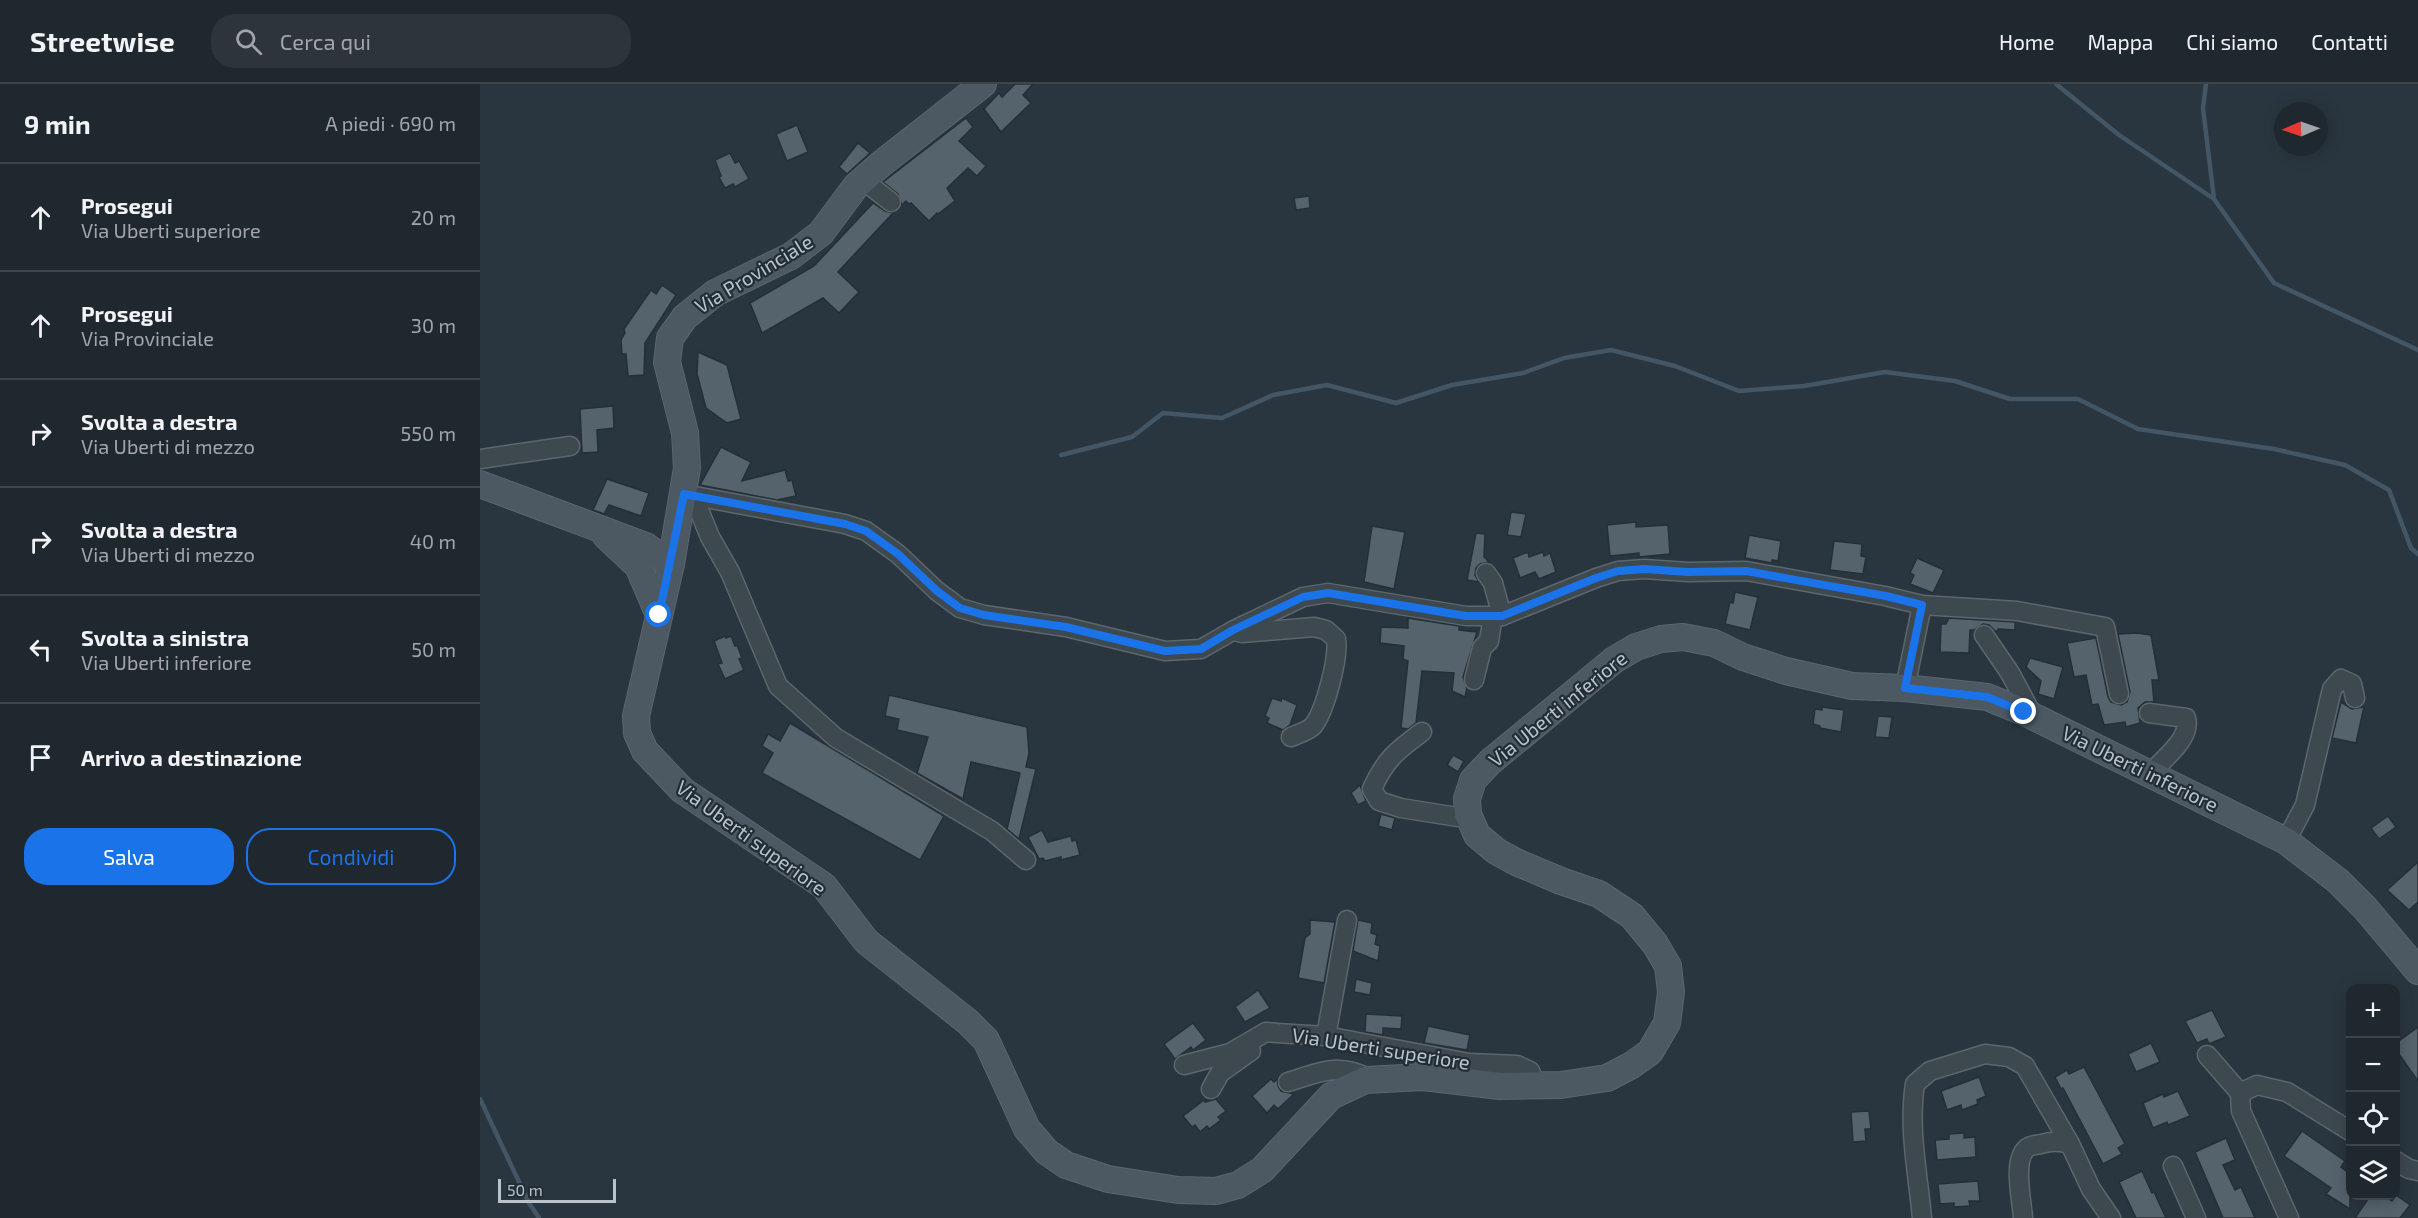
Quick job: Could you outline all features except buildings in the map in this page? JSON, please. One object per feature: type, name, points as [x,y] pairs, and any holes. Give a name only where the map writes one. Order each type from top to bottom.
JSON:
[{"type":"main road","name":"Via Provinciale","points":[[671,564],[687,468],[685,434],[667,362],[670,338],[685,317],[715,293],[791,256],[821,233],[863,180],[983,84]]},
{"type":"main road","points":[[480,484],[646,546],[671,564]]},
{"type":"main road","points":[[600,529],[630,538],[650,539],[661,535],[678,522]]},
{"type":"main road","points":[[600,529],[638,566],[659,615]]},
{"type":"main road","points":[[638,566],[671,564]]},
{"type":"main road","name":"Via Uberti superiore","points":[[671,564],[636,716],[637,733],[645,751],[682,790],[824,886],[866,941],[986,1040],[1028,1129],[1047,1152],[1066,1165],[1108,1179],[1178,1190],[1216,1191],[1238,1185],[1262,1170],[1331,1096],[1355,1083],[1370,1079],[1423,1077],[1500,1086],[1536,1087],[1607,1078],[1632,1065],[1650,1052],[1667,1023],[1671,992],[1668,966],[1655,944],[1632,916],[1599,894],[1561,881],[1496,851],[1477,835],[1470,819]]},
{"type":"main road","name":"Via Uberti inferiore","points":[[1470,819],[1467,799],[1470,787],[1490,762],[1614,660],[1636,646],[1661,639],[1683,637],[1714,642],[1743,657],[1786,671],[1852,686],[1905,688],[1987,697],[2033,716],[2286,841],[2338,881],[2365,908],[2418,971]]},
{"type":"street","points":[[863,180],[891,202]]},
{"type":"street","points":[[480,459],[570,446]]},
{"type":"street","points":[[684,494],[845,524],[866,531],[898,554],[937,591],[960,608],[984,615],[1066,627],[1165,651],[1201,649],[1233,630],[1293,601],[1328,593],[1466,616],[1497,616],[1618,571],[1644,569],[1688,572],[1746,571],[1886,596],[1922,605],[2017,611],[2105,627],[2119,694]]},
{"type":"street","points":[[684,494],[699,510],[710,537],[730,572],[778,686],[836,738],[992,831],[1026,860]]},
{"type":"street","points":[[1474,680],[1482,648],[1489,641],[1497,616],[1493,583],[1486,573]]},
{"type":"street","points":[[1905,688],[1922,605]]},
{"type":"street","points":[[1233,630],[1242,633],[1314,627],[1326,630],[1336,639],[1336,659],[1323,702],[1312,727],[1292,737]]},
{"type":"street","points":[[1984,635],[2010,673],[2033,716]]},
{"type":"street","points":[[2286,841],[2305,805],[2332,689],[2341,679],[2352,684],[2355,698]]},
{"type":"street","points":[[2149,713],[2186,718],[2188,725],[2183,738],[2151,773]]},
{"type":"street","points":[[1422,732],[1403,746],[1382,767],[1372,789],[1379,801],[1401,808],[1470,819]]},
{"type":"street","points":[[1326,1036],[1347,920]]},
{"type":"street","name":"Via Uberti superiore","points":[[1184,1065],[1230,1053],[1266,1032],[1326,1036],[1470,1063],[1517,1065],[1530,1071],[1536,1087]]},
{"type":"street","points":[[1211,1089],[1220,1073],[1277,1033]]},
{"type":"street","points":[[1922,1218],[1912,1103],[1915,1084],[1930,1071],[1984,1054],[2009,1057],[2025,1066],[2070,1144],[2091,1189],[2111,1218]]},
{"type":"street","points":[[2207,1055],[2240,1093],[2241,1111],[2289,1218]]},
{"type":"street","points":[[1288,1082],[1329,1069],[1349,1069],[1370,1079]]},
{"type":"street","points":[[2240,1093],[2257,1085],[2287,1092],[2346,1129]]},
{"type":"street","points":[[2023,1218],[2018,1162],[2023,1153],[2029,1146],[2048,1142],[2070,1144]]},
{"type":"street","points":[[2400,1163],[2418,1171]]},
{"type":"street","points":[[2173,1166],[2196,1218]]},
{"type":"waterway","points":[[2056,84],[2119,135],[2214,199],[2274,283],[2418,350]]},
{"type":"waterway","points":[[2206,84],[2203,108],[2214,199]]},
{"type":"waterway","points":[[1061,455],[1132,437],[1163,413],[1222,418],[1273,395],[1327,385],[1396,403],[1452,385],[1523,373],[1564,358],[1611,350],[1675,366],[1739,391],[1804,386],[1885,372],[1955,381],[2010,399],[2078,399],[2138,429],[2274,449],[2345,465],[2389,490],[2411,548],[2418,554]]},
{"type":"waterway","points":[[480,1099],[529,1203],[539,1218]]},
{"type":"route","points":[[659,615],[684,494],[845,524],[866,531],[898,554],[937,591],[960,608],[984,615],[1066,627],[1165,651],[1201,649],[1282,605],[1303,597],[1328,593],[1466,616],[1502,616],[1618,571],[1644,569],[1688,572],[1746,571],[1886,596],[1922,605],[1905,688],[1987,697],[2024,712]]}]
